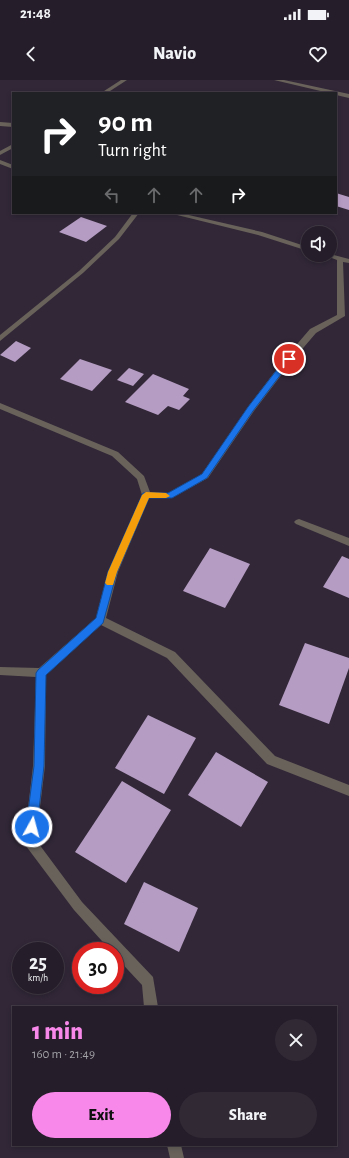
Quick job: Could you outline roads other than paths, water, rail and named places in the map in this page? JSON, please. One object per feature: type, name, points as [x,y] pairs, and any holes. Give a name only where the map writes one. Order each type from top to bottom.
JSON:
[{"type":"street","points":[[106,92],[124,80]]},
{"type":"street","points":[[277,80],[330,92]]},
{"type":"street","points":[[314,80],[320,90]]},
{"type":"street","points":[[337,94],[349,96]]},
{"type":"street","points":[[0,124],[12,125]]},
{"type":"street","points":[[0,153],[12,147]]},
{"type":"street","points":[[0,162],[12,166]]},
{"type":"street","points":[[0,339],[81,272],[116,238],[135,214]]},
{"type":"street","points":[[176,214],[260,233],[301,247]]},
{"type":"street","points":[[337,258],[349,261]]},
{"type":"street","points":[[146,495],[169,496],[204,476],[251,409],[289,359],[313,331],[341,316],[340,259]]},
{"type":"street","points":[[0,406],[115,454],[141,478],[146,495],[113,572],[100,620],[41,673],[0,671]]},
{"type":"street","points":[[299,522],[349,542]]},
{"type":"street","points":[[100,620],[171,655],[271,760],[344,791],[349,791]]},
{"type":"street","points":[[41,673],[39,766],[30,842],[78,906],[148,982],[151,1006]]},
{"type":"street","points":[[174,1146],[176,1158]]}]
